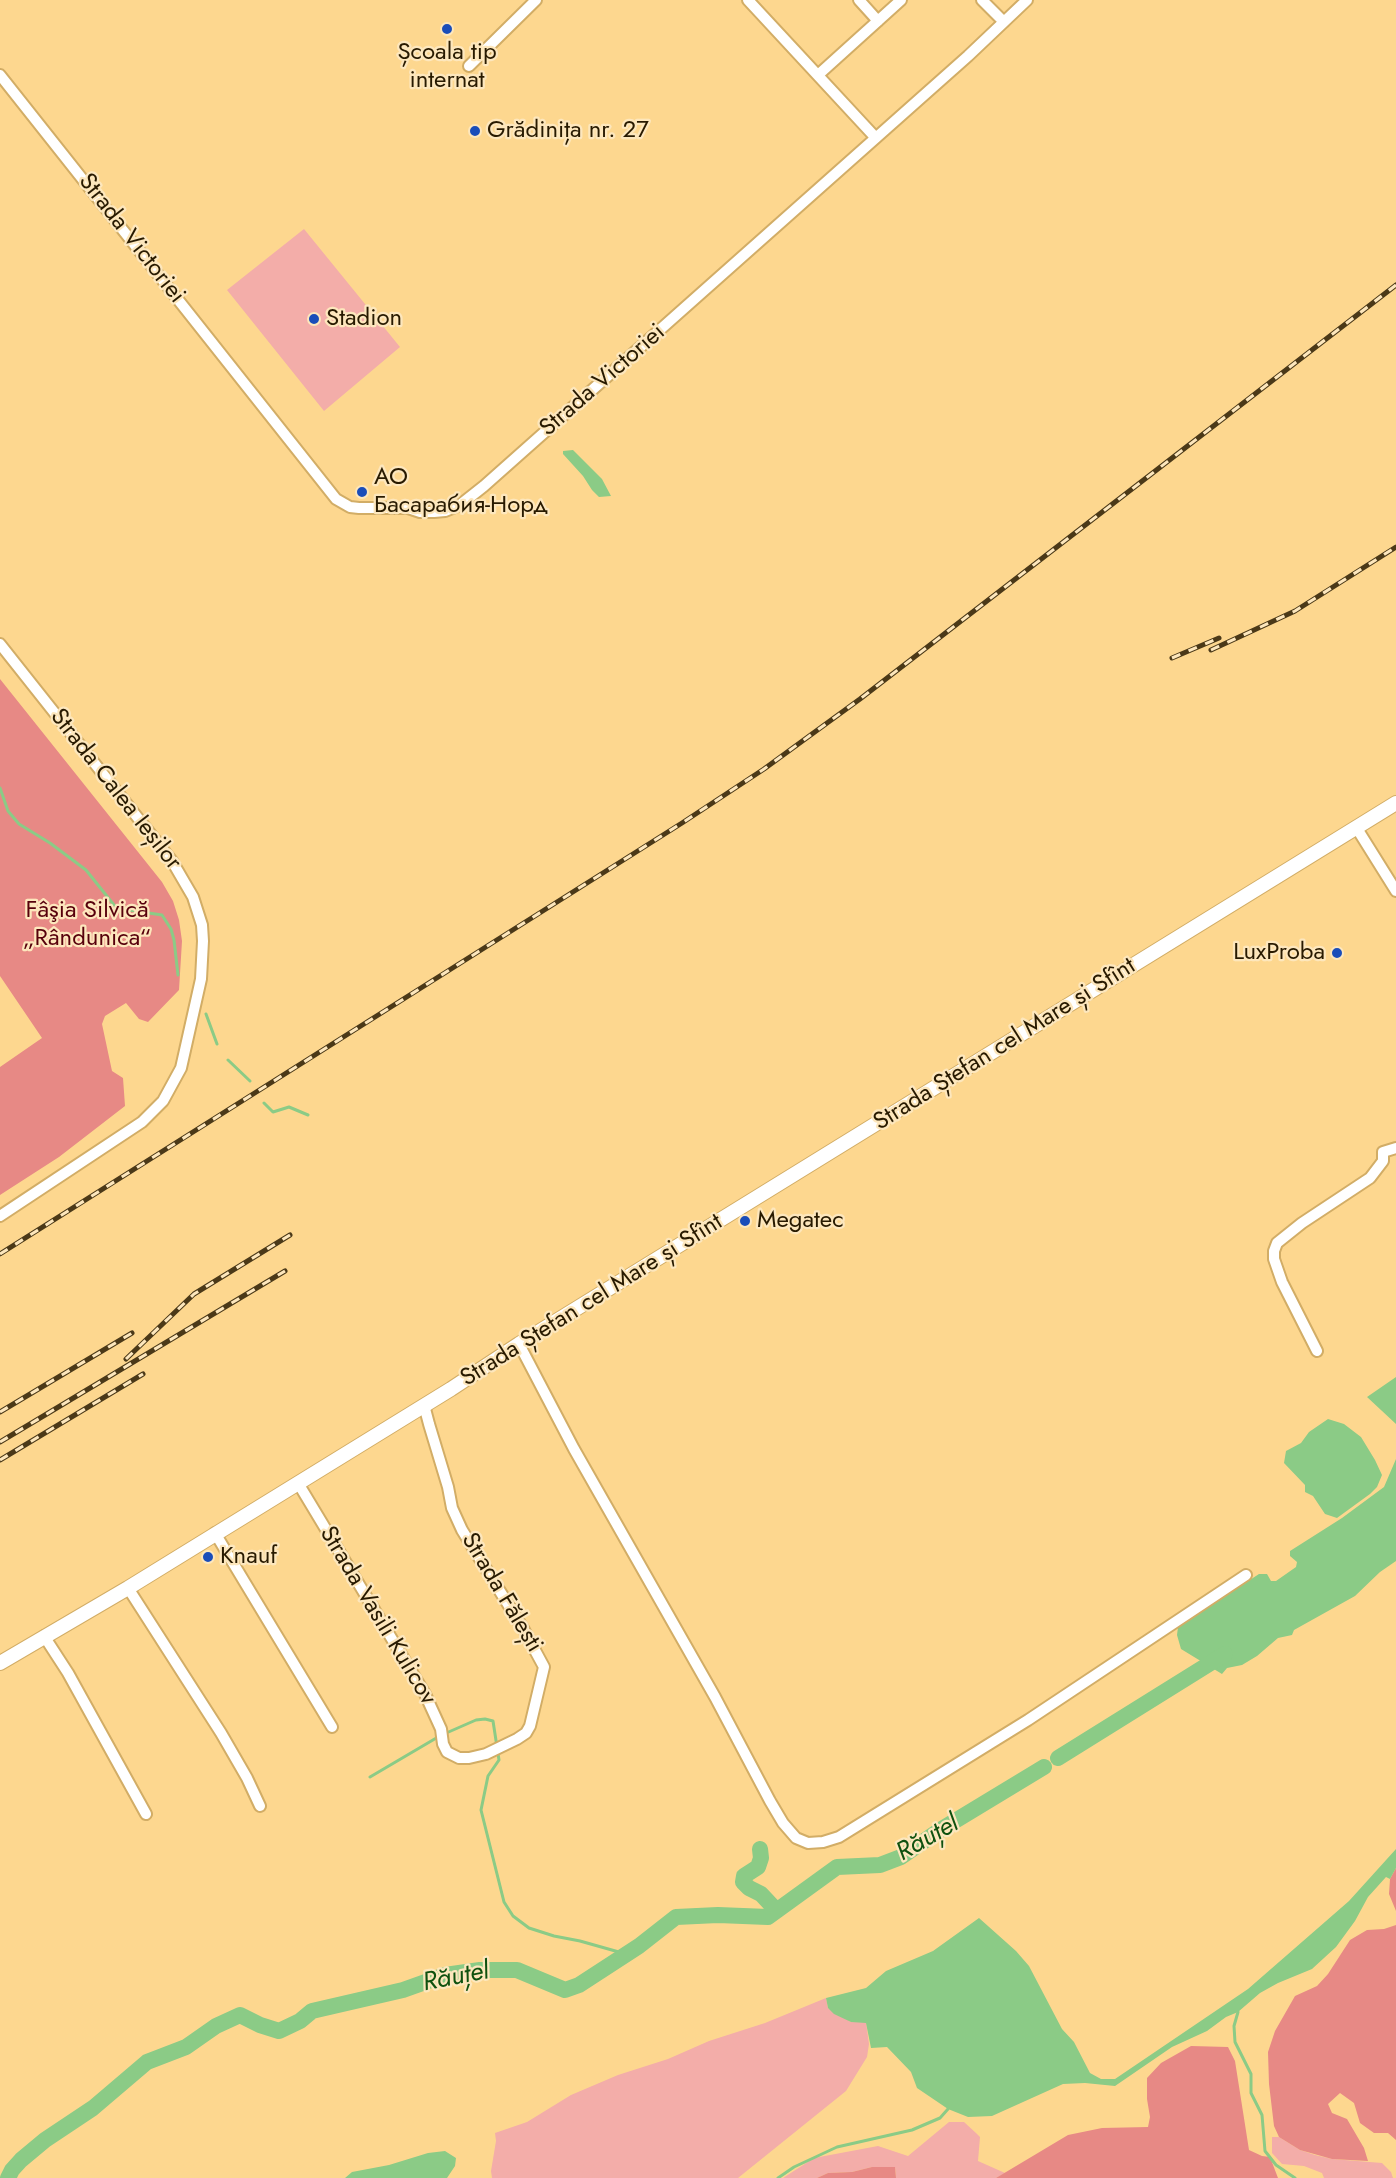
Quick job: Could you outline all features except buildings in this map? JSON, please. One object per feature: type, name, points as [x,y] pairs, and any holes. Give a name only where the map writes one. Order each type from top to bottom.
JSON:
[{"type":"main road","name":"Strada Ștefan cel Mare și Sfînt","points":[[0,1663],[128,1588],[1396,803]]},
{"type":"street","points":[[469,66],[536,0]]},
{"type":"street","points":[[748,0],[875,137]]},
{"type":"street","points":[[859,0],[878,21]]},
{"type":"street","points":[[818,75],[901,0]]},
{"type":"street","points":[[982,0],[1004,22]]},
{"type":"street","name":"Strada Victoriei","points":[[0,75],[336,499],[350,507],[408,508],[420,512],[434,512],[445,511],[460,505],[629,358],[1027,0]]},
{"type":"street","name":"Strada Calea Ieșilor","points":[[0,644],[172,861],[185,881],[198,911],[203,941],[201,978],[181,1068],[163,1101],[142,1122],[0,1216]]},
{"type":"street","points":[[1356,827],[1396,891]]},
{"type":"street","points":[[1317,1351],[1282,1282],[1274,1259],[1277,1243],[1302,1223],[1370,1178],[1383,1161],[1383,1152],[1396,1148]]},
{"type":"street","points":[[519,1344],[574,1449],[715,1697],[770,1801],[783,1823],[796,1838],[808,1843],[823,1842],[839,1837],[1028,1720],[1246,1575]]},
{"type":"street","name":"Strada Fălești","points":[[424,1405],[448,1486],[452,1508],[462,1530],[544,1666],[530,1726],[526,1733],[504,1746],[478,1756],[459,1758],[447,1752]]},
{"type":"street","name":"Strada Vasili Kulicov","points":[[298,1483],[425,1694],[441,1729],[443,1744],[447,1752]]},
{"type":"street","points":[[215,1533],[332,1727]]},
{"type":"street","points":[[128,1588],[221,1733],[260,1806]]},
{"type":"street","points":[[44,1636],[68,1673],[146,1814]]},
{"type":"shaded area","name":"Stadion","points":[[304,229],[400,347],[324,411],[227,290]]},
{"type":"shaded area","points":[[573,450],[602,479],[611,496],[599,497],[592,490],[563,454],[563,451]]},
{"type":"shaded area","points":[[1396,1377],[1396,1424],[1367,1397]]},
{"type":"shaded area","points":[[1328,1419],[1344,1424],[1361,1437],[1382,1475],[1377,1487],[1370,1494],[1337,1518],[1325,1514],[1313,1496],[1305,1492],[1305,1485],[1284,1463],[1286,1451],[1301,1443],[1309,1432]]},
{"type":"shaded area","points":[[1396,1459],[1396,1561],[1380,1572],[1355,1596],[1294,1630],[1292,1635],[1278,1638],[1257,1656],[1242,1665],[1227,1668],[1222,1674],[1181,1649],[1177,1635],[1178,1627],[1259,1574],[1267,1574],[1271,1581],[1276,1581],[1296,1567],[1297,1562],[1290,1556],[1290,1551],[1342,1518],[1384,1487]]},
{"type":"shaded area","points":[[1396,1849],[1396,1868],[1390,1879],[1386,1877],[1368,1897],[1355,1921],[1336,1947],[1312,1969],[1260,1993],[1238,2012],[1226,2017],[1207,2031],[1172,2047],[1115,2086],[1085,2083],[1063,2084],[992,2116],[968,2117],[948,2109],[917,2088],[911,2072],[887,2047],[871,2048],[866,2023],[851,2022],[834,2014],[828,2008],[826,1998],[866,1988],[886,1971],[933,1951],[979,1918],[1016,1951],[1029,1966],[1062,2029],[1074,2042],[1090,2073],[1101,2079],[1115,2079],[1248,1989],[1349,1901]]},
{"type":"shaded area","points":[[826,1998],[828,2008],[851,2022],[866,2022],[869,2044],[867,2057],[846,2091],[738,2178],[492,2178],[495,2133],[527,2122],[571,2095],[618,2075],[668,2059],[709,2041],[765,2023]]},
{"type":"shaded area","points":[[949,2122],[964,2122],[980,2137],[978,2161],[1005,2173],[996,2178],[896,2178],[895,2167],[872,2167],[852,2172],[828,2173],[817,2178],[783,2178],[814,2158],[878,2146],[908,2156]]},
{"type":"shaded area","points":[[1272,2137],[1279,2137],[1300,2150],[1315,2155],[1332,2159],[1382,2163],[1391,2172],[1393,2178],[1324,2178],[1322,2173],[1304,2166],[1282,2164],[1272,2153]]},
{"type":"shaded area","points":[[445,2151],[456,2158],[455,2166],[447,2178],[345,2178],[352,2172]]},
{"type":"green space","name":"Fâşia Silvică „Rândunica“","points":[[0,679],[162,882],[173,901],[182,941],[179,990],[148,1022],[139,1019],[126,1003],[105,1016],[102,1024],[112,1071],[123,1078],[125,1106],[59,1157],[0,1195],[0,1067],[42,1038],[0,976]]},
{"type":"green space","points":[[1396,1868],[1396,1911],[1389,1894],[1390,1879]]},
{"type":"green space","points":[[1396,1925],[1396,2140],[1388,2133],[1374,2133],[1360,2123],[1354,2103],[1340,2093],[1328,2104],[1332,2113],[1347,2119],[1364,2148],[1368,2161],[1332,2159],[1300,2150],[1279,2137],[1274,2126],[1268,2052],[1275,2031],[1295,1996],[1317,1986],[1328,1974],[1350,1940],[1367,1930],[1384,1929]]},
{"type":"green space","points":[[1191,2046],[1228,2047],[1235,2061],[1249,2150],[1270,2157],[1278,2178],[996,2178],[1068,2135],[1102,2128],[1148,2127],[1150,2117],[1147,2078],[1161,2063]]},
{"type":"green space","points":[[872,2167],[895,2167],[896,2178],[817,2178],[828,2173],[852,2172]]},
{"type":"waterway","points":[[0,788],[8,811],[19,824],[50,843],[86,870],[114,905],[122,909],[162,915],[171,929],[174,940],[178,975]]},
{"type":"waterway","points":[[206,1014],[217,1044]]},
{"type":"waterway","points":[[228,1060],[250,1081]]},
{"type":"waterway","points":[[264,1103],[273,1112],[289,1107],[308,1115]]},
{"type":"waterway","name":"Răuțel","points":[[1058,1758],[1225,1654]]},
{"type":"waterway","points":[[444,1734],[476,1720],[493,1721],[499,1760],[488,1776],[481,1810],[504,1902],[513,1916],[529,1928],[626,1954]]},
{"type":"waterway","points":[[370,1777],[438,1737]]},
{"type":"waterway","name":"Răuțel","points":[[8,2178],[21,2160],[45,2140],[93,2108],[147,2062],[186,2047],[216,2026],[240,2015],[279,2031],[300,2021],[312,2011],[403,1990],[445,1975],[480,1970],[517,1970],[565,1990],[579,1985],[639,1946],[676,1917],[718,1915],[768,1917],[837,1867],[880,1865],[901,1857],[940,1830],[1044,1767]]},
{"type":"waterway","points":[[760,1849],[761,1858],[758,1867],[744,1876],[743,1882],[761,1894],[776,1910]]},
{"type":"waterway","points":[[1238,2012],[1234,2026],[1235,2042],[1251,2074],[1251,2093],[1262,2115],[1265,2151],[1276,2165],[1295,2178]]},
{"type":"waterway","points":[[778,2178],[794,2167],[837,2147],[912,2130],[940,2118],[948,2109]]},
{"type":"railway","points":[[0,1254],[764,769],[860,699],[1396,285]]},
{"type":"railway","points":[[1211,650],[1295,611],[1396,547]]},
{"type":"railway","points":[[1172,658],[1219,638]]},
{"type":"railway","points":[[126,1359],[194,1294],[290,1235]]},
{"type":"railway","points":[[0,1442],[285,1271]]},
{"type":"railway","points":[[0,1412],[132,1333]]},
{"type":"railway","points":[[0,1460],[143,1374]]},
{"type":"place","name":"Școala tip internat","points":[[447,29]]},
{"type":"place","name":"Grădinița nr. 27","points":[[475,131]]},
{"type":"place","name":"Stadion","points":[[314,319]]},
{"type":"place","name":"АО Басарабия-Норд","points":[[362,492]]},
{"type":"place","name":"LuxProba","points":[[1337,953]]},
{"type":"place","name":"Megatec","points":[[745,1221]]},
{"type":"place","name":"Knauf","points":[[208,1557]]}]
